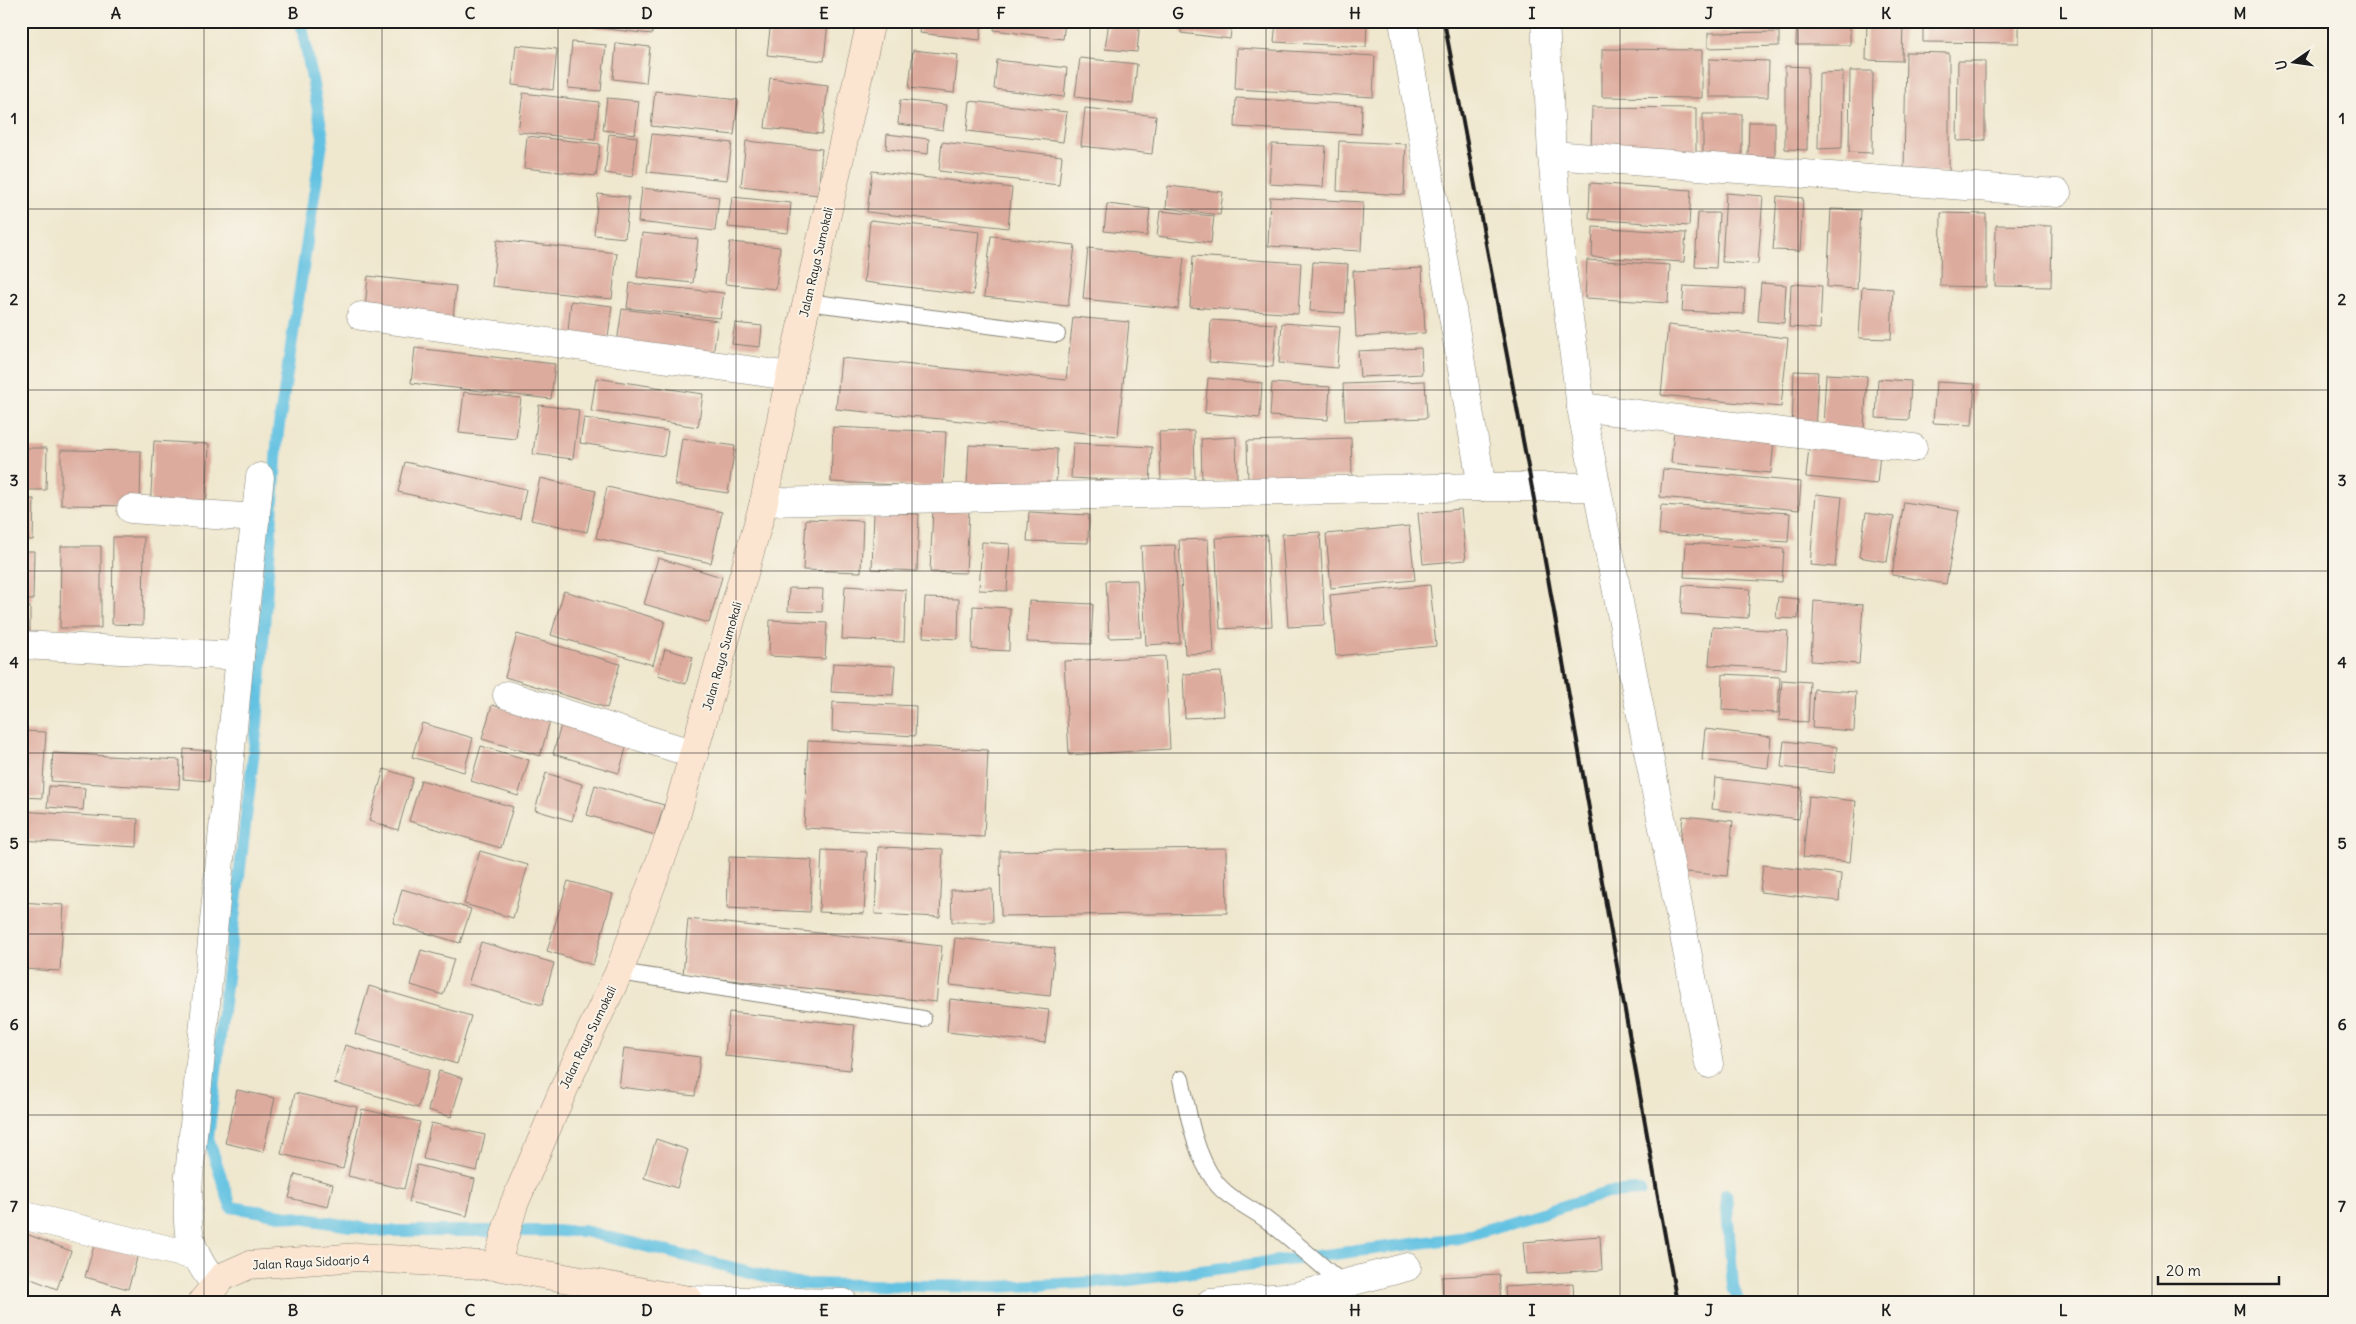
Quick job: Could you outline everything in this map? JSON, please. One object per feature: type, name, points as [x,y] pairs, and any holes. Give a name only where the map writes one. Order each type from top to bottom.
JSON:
[{"type":"street","name":"Jalan Raya Sumokali","points":[[498,1256],[508,1218],[569,1076],[619,972],[674,827],[764,502],[806,302],[871,21]]},
{"type":"street","points":[[1402,21],[1482,487]]},
{"type":"street","points":[[1545,21],[1552,155],[1563,274],[1581,407],[1709,1064]]},
{"type":"street","points":[[1552,155],[2057,193]]},
{"type":"street","points":[[360,316],[790,376]]},
{"type":"street","points":[[1581,407],[1913,448]]},
{"type":"street","points":[[208,1293],[187,1228],[189,1176],[240,656],[260,477]]},
{"type":"street","points":[[764,502],[1482,487],[1596,487]]},
{"type":"street","points":[[131,509],[256,518]]},
{"type":"street","points":[[21,645],[240,656]]},
{"type":"street","points":[[507,696],[694,754]]},
{"type":"street","points":[[21,1215],[195,1256]]},
{"type":"street","name":"Jalan Raya Sidoarjo 4","points":[[208,1293],[222,1276],[249,1265],[359,1257],[498,1256],[689,1301]]},
{"type":"street","points":[[1210,1303],[1298,1299],[1334,1276],[1407,1267]]},
{"type":"street","points":[[689,1301],[844,1303]]},
{"type":"lane","points":[[806,302],[1057,334]]},
{"type":"lane","points":[[619,972],[923,1020]]},
{"type":"lane","points":[[1181,1079],[1200,1152],[1214,1181],[1236,1201],[1266,1220],[1334,1276]]},
{"type":"building","points":[[581,21],[653,21],[652,34],[581,26]]},
{"type":"building","points":[[771,21],[828,21],[824,61],[767,55]]},
{"type":"building","points":[[921,21],[982,21],[980,40],[919,33]]},
{"type":"building","points":[[995,21],[1065,21],[1063,39],[994,30]]},
{"type":"building","points":[[1109,21],[1140,21],[1137,52],[1105,49]]},
{"type":"building","points":[[1182,21],[1232,21],[1230,39],[1181,33]]},
{"type":"building","points":[[1276,21],[1367,21],[1366,47],[1274,42]]},
{"type":"building","points":[[1663,21],[1764,21],[1764,23],[1663,26]]},
{"type":"building","points":[[1797,21],[1850,21],[1850,45],[1796,45]]},
{"type":"building","points":[[1867,21],[1903,21],[1902,61],[1866,60]]},
{"type":"building","points":[[1923,21],[2019,21],[2019,43],[1923,42]]},
{"type":"building","points":[[1779,32],[1779,46],[1708,48],[1708,33]]},
{"type":"building","points":[[572,42],[606,45],[601,91],[568,88]]},
{"type":"building","points":[[616,43],[650,47],[646,83],[613,79]]},
{"type":"building","points":[[516,45],[557,49],[553,90],[512,85]]},
{"type":"building","points":[[1237,48],[1375,56],[1373,97],[1235,89]]},
{"type":"building","points":[[1602,49],[1702,50],[1702,98],[1602,97]]},
{"type":"building","points":[[913,50],[958,55],[954,93],[909,88]]},
{"type":"building","points":[[1906,52],[1949,53],[1949,172],[1904,172]]},
{"type":"building","points":[[1080,58],[1137,64],[1133,104],[1075,97]]},
{"type":"building","points":[[1709,59],[1769,61],[1768,97],[1709,97]]},
{"type":"building","points":[[997,60],[1067,68],[1064,97],[994,89]]},
{"type":"building","points":[[1958,61],[1985,61],[1985,140],[1957,141]]},
{"type":"building","points":[[1785,66],[1808,67],[1807,150],[1785,149]]},
{"type":"building","points":[[1850,71],[1873,71],[1872,153],[1849,152]]},
{"type":"building","points":[[1843,72],[1842,148],[1818,149],[1819,73]]},
{"type":"building","points":[[770,78],[828,85],[822,134],[765,128]]},
{"type":"building","points":[[655,91],[738,100],[734,135],[651,126]]},
{"type":"building","points":[[523,93],[599,102],[595,140],[518,132]]},
{"type":"building","points":[[607,98],[639,101],[635,134],[603,130]]},
{"type":"building","points":[[1236,98],[1362,105],[1361,134],[1235,127]]},
{"type":"building","points":[[900,100],[946,105],[943,130],[898,124]]},
{"type":"building","points":[[970,101],[1067,112],[1063,142],[967,131]]},
{"type":"building","points":[[1592,107],[1696,108],[1696,155],[1591,153]]},
{"type":"building","points":[[1085,108],[1156,116],[1152,154],[1081,146]]},
{"type":"building","points":[[1703,114],[1742,114],[1742,161],[1703,161]]},
{"type":"building","points":[[1749,122],[1775,122],[1775,157],[1748,156]]},
{"type":"building","points":[[609,134],[637,137],[633,177],[605,173]]},
{"type":"building","points":[[652,134],[732,143],[727,180],[647,172]]},
{"type":"building","points":[[887,134],[929,139],[928,154],[886,149]]},
{"type":"building","points":[[527,136],[600,144],[596,176],[524,168]]},
{"type":"building","points":[[746,141],[822,149],[818,195],[741,186]]},
{"type":"building","points":[[1339,141],[1406,144],[1404,195],[1337,191]]},
{"type":"building","points":[[942,142],[1062,156],[1059,185],[939,171]]},
{"type":"building","points":[[1272,144],[1326,146],[1323,187],[1269,184]]},
{"type":"building","points":[[872,171],[1012,188],[1008,228],[867,212]]},
{"type":"building","points":[[1590,183],[1691,190],[1689,226],[1589,219]]},
{"type":"building","points":[[1168,186],[1223,192],[1220,215],[1166,208]]},
{"type":"building","points":[[642,188],[719,197],[715,231],[638,222]]},
{"type":"building","points":[[1726,193],[1763,196],[1758,264],[1722,262]]},
{"type":"building","points":[[598,194],[629,197],[625,238],[594,235]]},
{"type":"building","points":[[1777,196],[1803,198],[1800,251],[1773,250]]},
{"type":"building","points":[[732,197],[791,203],[788,233],[728,227]]},
{"type":"building","points":[[1270,197],[1363,202],[1361,251],[1268,246]]},
{"type":"building","points":[[1107,204],[1150,209],[1147,236],[1104,231]]},
{"type":"building","points":[[1831,209],[1861,210],[1857,289],[1827,287]]},
{"type":"building","points":[[1160,211],[1214,216],[1211,243],[1157,236]]},
{"type":"building","points":[[1698,213],[1719,213],[1716,268],[1695,267]]},
{"type":"building","points":[[1941,213],[1986,214],[1986,287],[1940,286]]},
{"type":"building","points":[[870,220],[980,232],[973,295],[864,282]]},
{"type":"building","points":[[1996,225],[2052,226],[2051,287],[1995,286]]},
{"type":"building","points":[[1593,227],[1686,233],[1684,262],[1592,257]]},
{"type":"building","points":[[642,233],[698,239],[693,283],[637,277]]},
{"type":"building","points":[[991,236],[1075,245],[1068,306],[984,297]]},
{"type":"building","points":[[497,240],[617,253],[612,299],[492,286]]},
{"type":"building","points":[[730,242],[780,247],[776,289],[725,284]]},
{"type":"building","points":[[1088,248],[1184,258],[1178,309],[1083,299]]},
{"type":"building","points":[[1193,256],[1301,263],[1298,314],[1190,307]]},
{"type":"building","points":[[1587,260],[1670,265],[1668,303],[1585,298]]},
{"type":"building","points":[[1313,262],[1348,264],[1345,313],[1310,311]]},
{"type":"building","points":[[1422,268],[1425,333],[1356,337],[1353,271]]},
{"type":"building","points":[[368,276],[456,286],[453,319],[365,309]]},
{"type":"building","points":[[630,283],[724,293],[720,318],[627,308]]},
{"type":"building","points":[[1761,283],[1786,285],[1784,323],[1758,321]]},
{"type":"building","points":[[1791,284],[1822,286],[1820,329],[1789,327]]},
{"type":"building","points":[[1684,286],[1745,289],[1744,314],[1682,311]]},
{"type":"building","points":[[1862,287],[1893,289],[1891,339],[1859,338]]},
{"type":"building","points":[[571,301],[612,306],[607,346],[567,341]]},
{"type":"building","points":[[622,309],[718,321],[712,362],[616,349]]},
{"type":"building","points":[[1073,317],[1129,322],[1118,436],[836,409],[841,358],[1066,380]]},
{"type":"building","points":[[1211,320],[1276,324],[1273,367],[1209,362]]},
{"type":"building","points":[[735,323],[762,326],[760,347],[732,344]]},
{"type":"building","points":[[1282,323],[1340,327],[1337,368],[1279,363]]},
{"type":"building","points":[[1668,325],[1788,338],[1781,407],[1661,395]]},
{"type":"building","points":[[415,348],[555,364],[551,399],[411,383]]},
{"type":"building","points":[[1421,348],[1422,374],[1360,377],[1358,351]]},
{"type":"building","points":[[1794,371],[1818,372],[1815,433],[1792,431]]},
{"type":"building","points":[[1826,374],[1867,376],[1864,430],[1823,427]]},
{"type":"building","points":[[596,378],[703,394],[698,427],[591,411]]},
{"type":"building","points":[[1208,378],[1262,383],[1260,418],[1205,413]]},
{"type":"building","points":[[1878,379],[1911,381],[1909,420],[1876,418]]},
{"type":"building","points":[[1425,381],[1427,418],[1345,421],[1343,384]]},
{"type":"building","points":[[1936,382],[1975,384],[1972,425],[1933,423]]},
{"type":"building","points":[[1272,383],[1330,387],[1328,420],[1270,416]]},
{"type":"building","points":[[464,392],[521,398],[516,439],[459,433]]},
{"type":"building","points":[[539,405],[579,410],[573,459],[533,454]]},
{"type":"building","points":[[584,418],[668,431],[664,456],[580,443]]},
{"type":"building","points":[[833,427],[946,432],[943,487],[831,482]]},
{"type":"building","points":[[1674,430],[1774,439],[1771,473],[1671,463]]},
{"type":"building","points":[[1194,431],[1195,479],[1161,480],[1159,432]]},
{"type":"building","points":[[1236,437],[1237,479],[1202,481],[1201,439]]},
{"type":"building","points":[[682,438],[735,446],[728,493],[675,485]]},
{"type":"building","points":[[1351,438],[1352,476],[1248,479],[1247,441]]},
{"type":"building","points":[[154,441],[209,444],[206,512],[150,510]]},
{"type":"building","points":[[1073,443],[1152,447],[1150,482],[1071,478]]},
{"type":"building","points":[[969,445],[1057,449],[1056,490],[967,486]]},
{"type":"building","points":[[1809,447],[1880,453],[1877,484],[1806,477]]},
{"type":"building","points":[[21,448],[47,448],[46,490],[21,490]]},
{"type":"building","points":[[61,450],[141,451],[140,506],[61,505]]},
{"type":"building","points":[[405,462],[526,489],[520,519],[398,492]]},
{"type":"building","points":[[1663,469],[1801,482],[1799,510],[1660,497]]},
{"type":"building","points":[[540,478],[596,491],[587,532],[531,520]]},
{"type":"building","points":[[607,487],[722,512],[711,563],[596,538]]},
{"type":"building","points":[[1816,494],[1842,497],[1835,567],[1810,565]]},
{"type":"building","points":[[21,499],[34,499],[33,540],[21,540]]},
{"type":"building","points":[[1904,502],[1959,511],[1946,584],[1892,575]]},
{"type":"building","points":[[1661,505],[1790,513],[1788,542],[1659,534]]},
{"type":"building","points":[[933,509],[969,511],[966,573],[930,572]]},
{"type":"building","points":[[1461,509],[1466,560],[1423,564],[1418,513]]},
{"type":"building","points":[[874,512],[919,514],[917,571],[872,569]]},
{"type":"building","points":[[1029,512],[1089,515],[1088,543],[1027,541]]},
{"type":"building","points":[[1866,513],[1894,517],[1887,562],[1859,557]]},
{"type":"building","points":[[806,519],[863,521],[861,572],[803,570]]},
{"type":"building","points":[[1409,526],[1415,580],[1331,588],[1326,534]]},
{"type":"building","points":[[1320,532],[1325,625],[1288,627],[1282,534]]},
{"type":"building","points":[[1267,535],[1272,626],[1220,629],[1215,538]]},
{"type":"building","points":[[113,537],[144,537],[143,625],[112,624]]},
{"type":"building","points":[[1208,539],[1214,653],[1185,654],[1179,540]]},
{"type":"building","points":[[982,542],[1010,544],[1007,591],[979,590]]},
{"type":"building","points":[[1686,543],[1784,549],[1782,582],[1684,577]]},
{"type":"building","points":[[1175,545],[1180,643],[1146,645],[1141,546]]},
{"type":"building","points":[[61,546],[101,546],[101,628],[60,628]]},
{"type":"building","points":[[21,551],[34,551],[33,600],[21,600]]},
{"type":"building","points":[[658,558],[722,577],[709,623],[644,604]]},
{"type":"building","points":[[1137,580],[1141,637],[1109,638],[1106,581]]},
{"type":"building","points":[[1430,585],[1436,646],[1336,656],[1330,595]]},
{"type":"building","points":[[1683,585],[1750,589],[1748,618],[1681,614]]},
{"type":"building","points":[[845,586],[906,590],[904,642],[842,639]]},
{"type":"building","points":[[789,588],[823,589],[822,612],[788,611]]},
{"type":"building","points":[[564,591],[665,621],[653,665],[551,635]]},
{"type":"building","points":[[1778,597],[1799,599],[1798,619],[1776,618]]},
{"type":"building","points":[[925,598],[959,599],[958,639],[923,637]]},
{"type":"building","points":[[1029,601],[1093,604],[1091,644],[1027,642]]},
{"type":"building","points":[[1814,601],[1863,605],[1859,664],[1811,661]]},
{"type":"building","points":[[973,606],[1010,608],[1009,651],[972,649]]},
{"type":"building","points":[[21,607],[30,607],[30,640],[21,640]]},
{"type":"building","points":[[770,620],[827,623],[825,659],[769,656]]},
{"type":"building","points":[[1712,627],[1788,631],[1786,669],[1709,665]]},
{"type":"building","points":[[517,634],[620,664],[607,708],[505,677]]},
{"type":"building","points":[[665,649],[693,657],[686,684],[658,675]]},
{"type":"building","points":[[1165,656],[1170,749],[1069,755],[1064,661]]},
{"type":"building","points":[[833,663],[895,666],[893,695],[831,692]]},
{"type":"building","points":[[1221,672],[1224,716],[1185,718],[1183,674]]},
{"type":"building","points":[[1723,674],[1780,677],[1778,713],[1722,710]]},
{"type":"building","points":[[1782,680],[1810,682],[1808,722],[1779,720]]},
{"type":"building","points":[[1814,689],[1856,692],[1854,731],[1812,728]]},
{"type":"building","points":[[833,702],[916,706],[915,736],[832,731]]},
{"type":"building","points":[[492,705],[550,721],[540,756],[482,739]]},
{"type":"building","points":[[562,721],[628,741],[619,773],[553,754]]},
{"type":"building","points":[[422,723],[473,738],[464,772],[412,757]]},
{"type":"building","points":[[1705,729],[1771,737],[1768,768],[1702,760]]},
{"type":"building","points":[[21,731],[46,732],[42,798],[21,797]]},
{"type":"building","points":[[808,741],[988,750],[984,837],[804,828]]},
{"type":"building","points":[[1784,741],[1837,747],[1834,773],[1781,767]]},
{"type":"building","points":[[481,746],[529,760],[518,796],[471,781]]},
{"type":"building","points":[[184,749],[211,751],[209,781],[183,779]]},
{"type":"building","points":[[53,753],[180,760],[179,789],[51,781]]},
{"type":"building","points":[[384,769],[413,778],[398,830],[369,821]]},
{"type":"building","points":[[546,773],[582,784],[572,821],[535,810]]},
{"type":"building","points":[[1715,778],[1802,788],[1799,819],[1712,809]]},
{"type":"building","points":[[421,780],[513,807],[501,848],[409,821]]},
{"type":"building","points":[[595,785],[664,805],[655,835],[587,815]]},
{"type":"building","points":[[49,786],[85,788],[83,810],[47,807]]},
{"type":"building","points":[[1809,796],[1856,801],[1850,862],[1803,857]]},
{"type":"building","points":[[21,811],[138,819],[137,847],[21,840]]},
{"type":"building","points":[[1683,816],[1733,821],[1727,876],[1677,871]]},
{"type":"building","points":[[878,847],[943,849],[940,917],[875,914]]},
{"type":"building","points":[[1226,848],[1227,913],[1001,916],[1000,851]]},
{"type":"building","points":[[822,850],[867,852],[864,914],[819,912]]},
{"type":"building","points":[[480,851],[528,865],[513,918],[464,904]]},
{"type":"building","points":[[729,857],[812,860],[810,912],[727,908]]},
{"type":"building","points":[[1763,865],[1841,874],[1839,901],[1760,892]]},
{"type":"building","points":[[568,881],[613,894],[593,965],[547,951]]},
{"type":"building","points":[[402,889],[471,909],[460,943],[393,923]]},
{"type":"building","points":[[992,889],[993,922],[952,922],[951,890]]},
{"type":"building","points":[[21,902],[64,905],[60,971],[21,969]]},
{"type":"building","points":[[688,919],[942,946],[936,1002],[683,975]]},
{"type":"building","points":[[955,938],[1055,948],[1050,996],[950,985]]},
{"type":"building","points":[[481,942],[554,963],[542,1005],[468,984]]},
{"type":"building","points":[[421,950],[454,959],[443,995],[411,985]]},
{"type":"building","points":[[369,986],[471,1016],[457,1064],[355,1034]]},
{"type":"building","points":[[950,999],[1049,1010],[1045,1043],[947,1032]]},
{"type":"building","points":[[729,1012],[855,1025],[850,1070],[725,1056]]},
{"type":"building","points":[[345,1045],[429,1070],[418,1108],[334,1083]]},
{"type":"building","points":[[624,1048],[700,1057],[695,1096],[619,1087]]},
{"type":"building","points":[[439,1071],[463,1078],[451,1117],[428,1110]]},
{"type":"building","points":[[237,1090],[275,1098],[263,1152],[225,1143]]},
{"type":"building","points":[[295,1093],[357,1107],[343,1169],[281,1154]]},
{"type":"building","points":[[362,1109],[420,1122],[404,1189],[348,1176]]},
{"type":"building","points":[[431,1123],[485,1135],[477,1171],[423,1159]]},
{"type":"building","points":[[656,1139],[688,1150],[677,1188],[644,1178]]},
{"type":"building","points":[[417,1165],[475,1179],[467,1216],[409,1202]]},
{"type":"building","points":[[295,1174],[333,1184],[328,1207],[289,1198]]},
{"type":"building","points":[[21,1232],[71,1251],[57,1289],[21,1275]]},
{"type":"building","points":[[1600,1236],[1602,1270],[1526,1274],[1523,1242]]},
{"type":"building","points":[[95,1242],[138,1255],[128,1289],[85,1277]]},
{"type":"building","points":[[1499,1274],[1501,1303],[1443,1303],[1442,1277]]},
{"type":"building","points":[[1573,1283],[1574,1303],[1506,1303],[1505,1287]]},
{"type":"building","points":[[248,1299],[274,1301],[274,1303],[248,1303]]},
{"type":"building","points":[[352,1299],[375,1301],[375,1303],[351,1303]]},
{"type":"waterway","points":[[301,21],[323,137],[278,432],[257,725],[208,1138],[231,1207],[381,1231],[584,1231],[798,1284],[994,1287],[1122,1281],[1459,1238],[1607,1193],[1640,1191]]},
{"type":"waterway","points":[[1726,1194],[1733,1287],[1739,1303]]},
{"type":"railway","points":[[1444,21],[1532,488],[1677,1303]]}]
